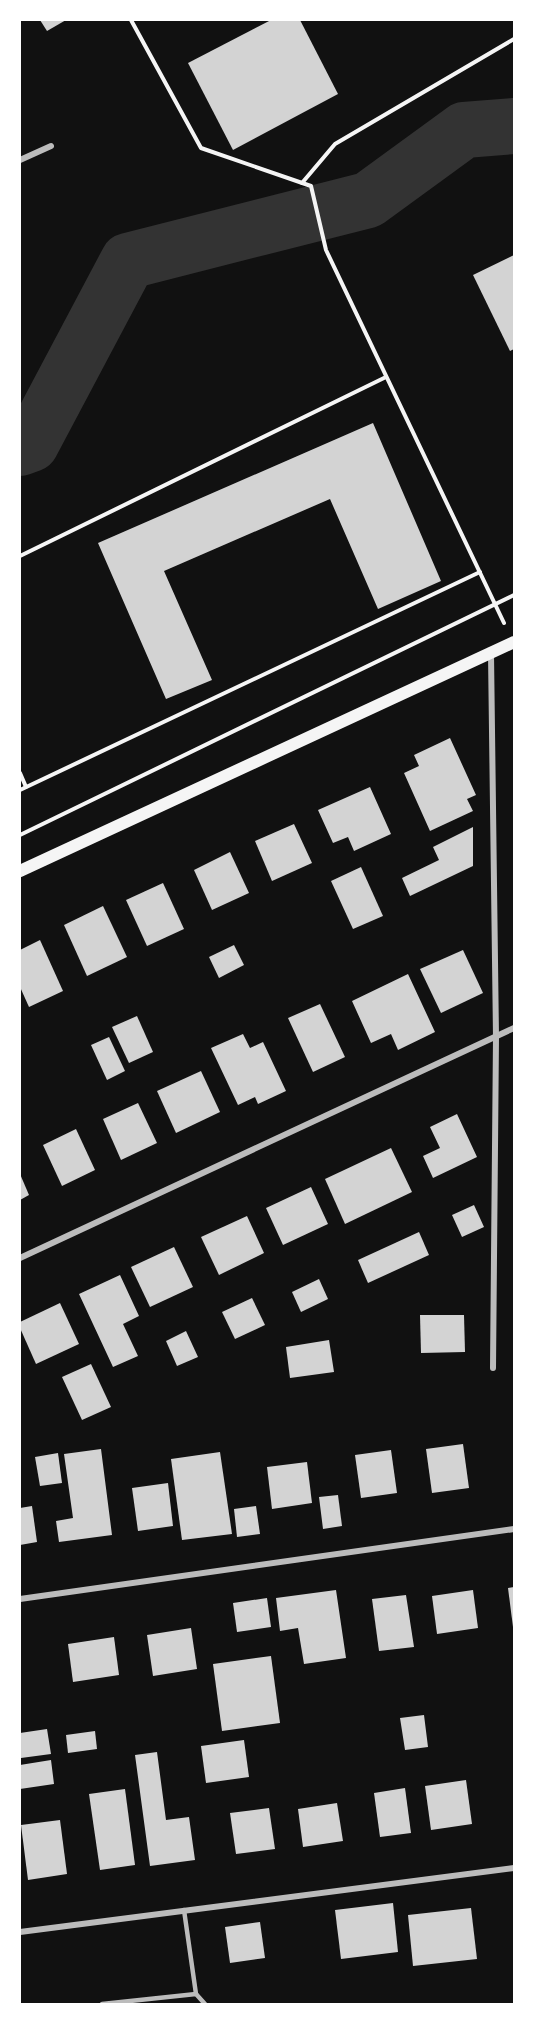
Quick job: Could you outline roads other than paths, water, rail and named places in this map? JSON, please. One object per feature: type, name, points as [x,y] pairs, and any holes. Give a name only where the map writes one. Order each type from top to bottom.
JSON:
[{"type":"main road","points":[[20,871],[514,642]]},
{"type":"street","points":[[20,160],[51,146]]},
{"type":"street","points":[[491,653],[496,1037],[493,1368]]},
{"type":"street","points":[[20,1258],[514,1028]]},
{"type":"street","points":[[20,1599],[514,1529]]},
{"type":"street","points":[[20,1932],[514,1868]]},
{"type":"lane","points":[[184,1910],[196,1994],[205,2004]]},
{"type":"lane","points":[[102,2004],[196,1994]]},
{"type":"waterway","points":[[20,448],[31,444],[128,261],[368,200],[464,130],[514,126]]}]
